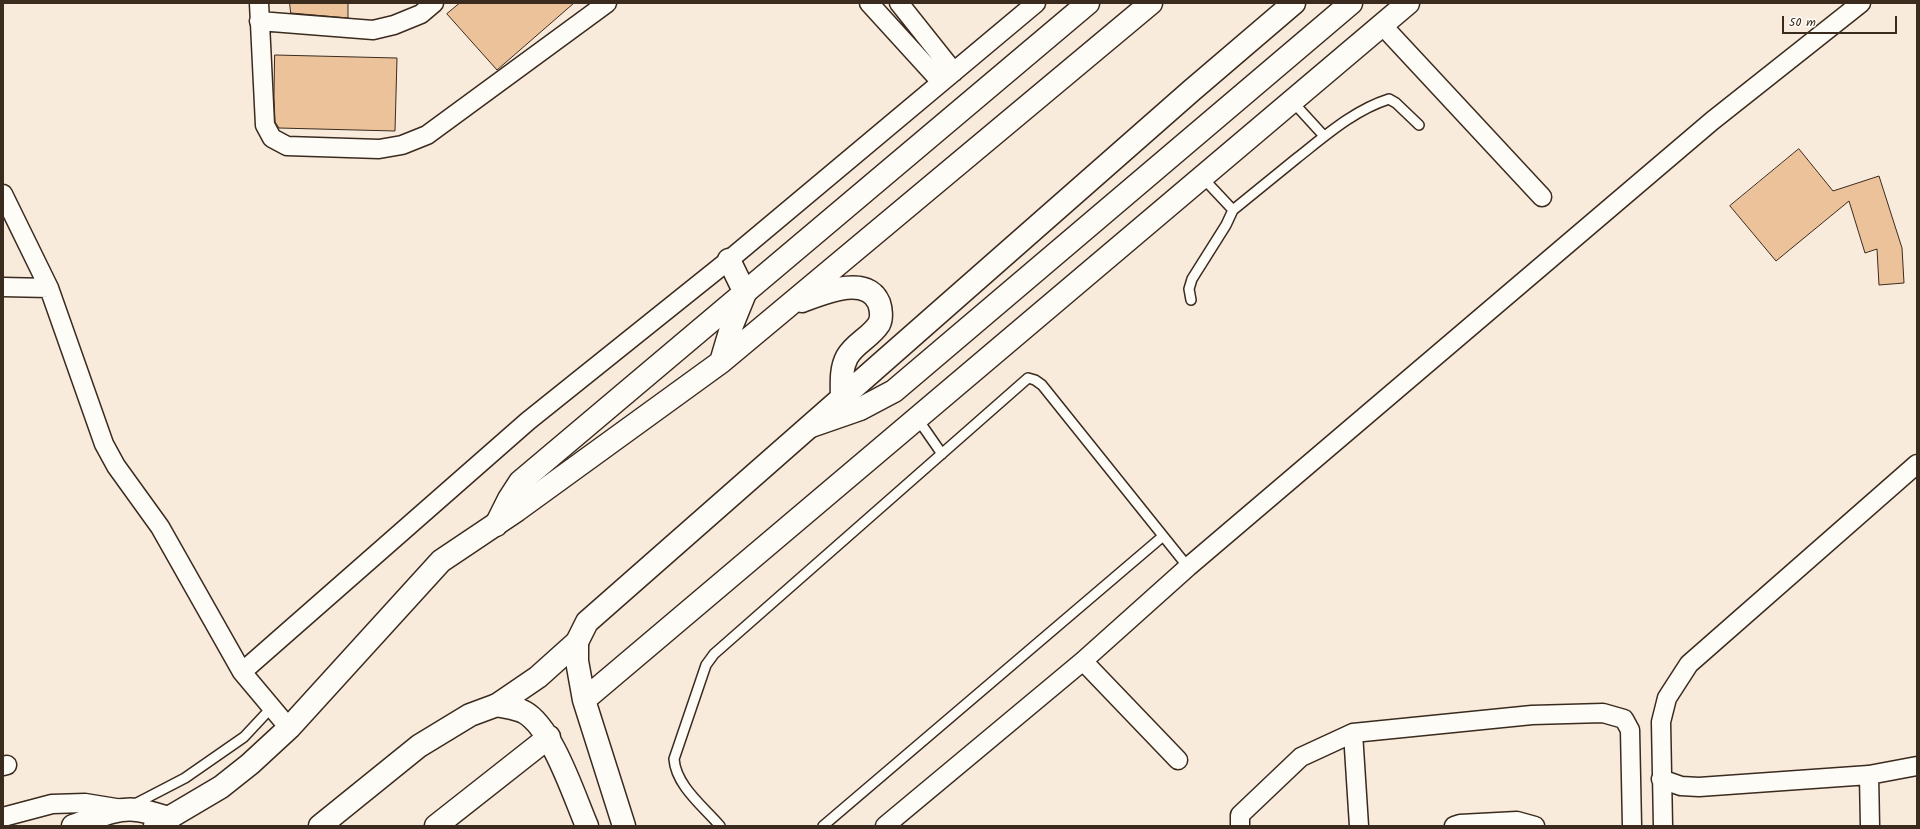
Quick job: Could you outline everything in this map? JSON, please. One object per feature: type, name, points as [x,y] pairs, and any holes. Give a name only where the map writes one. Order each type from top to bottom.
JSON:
[{"type":"street","points":[[259,3],[266,125],[272,138],[287,146],[379,149],[402,145],[427,135],[607,3]]},
{"type":"street","points":[[259,21],[373,30],[394,25],[421,14],[434,3]]},
{"type":"street","points":[[869,3],[948,77]]},
{"type":"street","points":[[899,3],[948,77]]},
{"type":"street","points":[[242,672],[528,421],[729,260],[1036,3]]},
{"type":"street","points":[[496,525],[509,499],[520,482],[1088,3]]},
{"type":"street","points":[[3,817],[52,804],[85,803],[137,810],[163,822],[221,787],[250,764],[289,728],[441,561],[496,525],[721,362],[1151,3]]},
{"type":"street","points":[[320,826],[419,746],[470,715],[497,705],[538,677],[577,642],[587,622],[842,400],[1191,91],[1294,3]]},
{"type":"street","points":[[811,426],[860,409],[894,391],[1352,3]]},
{"type":"street","points":[[584,700],[1408,3]]},
{"type":"street","points":[[885,826],[1083,661],[1188,567],[1712,121],[1861,3]]},
{"type":"street","points":[[1382,25],[1542,198]]},
{"type":"street","points":[[3,194],[49,288],[104,444],[116,466],[164,533],[242,672],[289,728]]},
{"type":"street","points":[[721,362],[732,325],[745,293],[729,260]]},
{"type":"street","points":[[3,287],[49,288]]},
{"type":"street","points":[[788,306],[829,291],[845,288],[866,289],[876,296],[881,309],[880,323],[847,356],[843,369],[842,400]]},
{"type":"street","points":[[1664,826],[1661,779],[1661,722],[1667,698],[1689,664],[1917,464]]},
{"type":"street","points":[[577,642],[577,661],[584,700],[624,826]]},
{"type":"street","points":[[1083,661],[1178,760]]},
{"type":"street","points":[[497,705],[523,712],[539,724],[549,737],[586,826]]},
{"type":"street","points":[[1240,826],[1240,815],[1301,757],[1354,733],[1532,715],[1603,713],[1624,719],[1630,730],[1632,826]]},
{"type":"street","points":[[1354,733],[1359,826]]},
{"type":"street","points":[[436,826],[549,737]]},
{"type":"street","points":[[1661,779],[1681,786],[1699,786],[1869,775],[1917,766]]},
{"type":"street","points":[[1869,775],[1870,826]]},
{"type":"street","points":[[73,826],[125,809]]},
{"type":"street","points":[[1454,826],[1460,824],[1517,821],[1535,826]]},
{"type":"lane","points":[[1191,300],[1188,289],[1192,279],[1226,225],[1232,210],[1324,136],[1356,115],[1389,99],[1396,103],[1419,125]]},
{"type":"lane","points":[[1292,101],[1324,136]]},
{"type":"lane","points":[[1202,177],[1232,210]]},
{"type":"lane","points":[[720,826],[688,790],[675,767],[674,759],[706,665],[714,654],[1028,378],[1035,380],[1042,386],[1162,537],[1188,567]]},
{"type":"lane","points":[[917,418],[942,454]]},
{"type":"lane","points":[[823,826],[1162,537]]},
{"type":"lane","points":[[125,809],[185,778],[244,736],[272,707]]},
{"type":"building","points":[[290,3],[348,3],[348,18],[291,13]]},
{"type":"building","points":[[460,3],[574,3],[497,70],[447,14]]},
{"type":"building","points":[[275,55],[397,58],[395,131],[279,128],[275,122]]},
{"type":"building","points":[[1799,149],[1833,191],[1879,176],[1902,248],[1904,283],[1879,285],[1877,249],[1865,253],[1849,201],[1776,261],[1730,206]]}]
